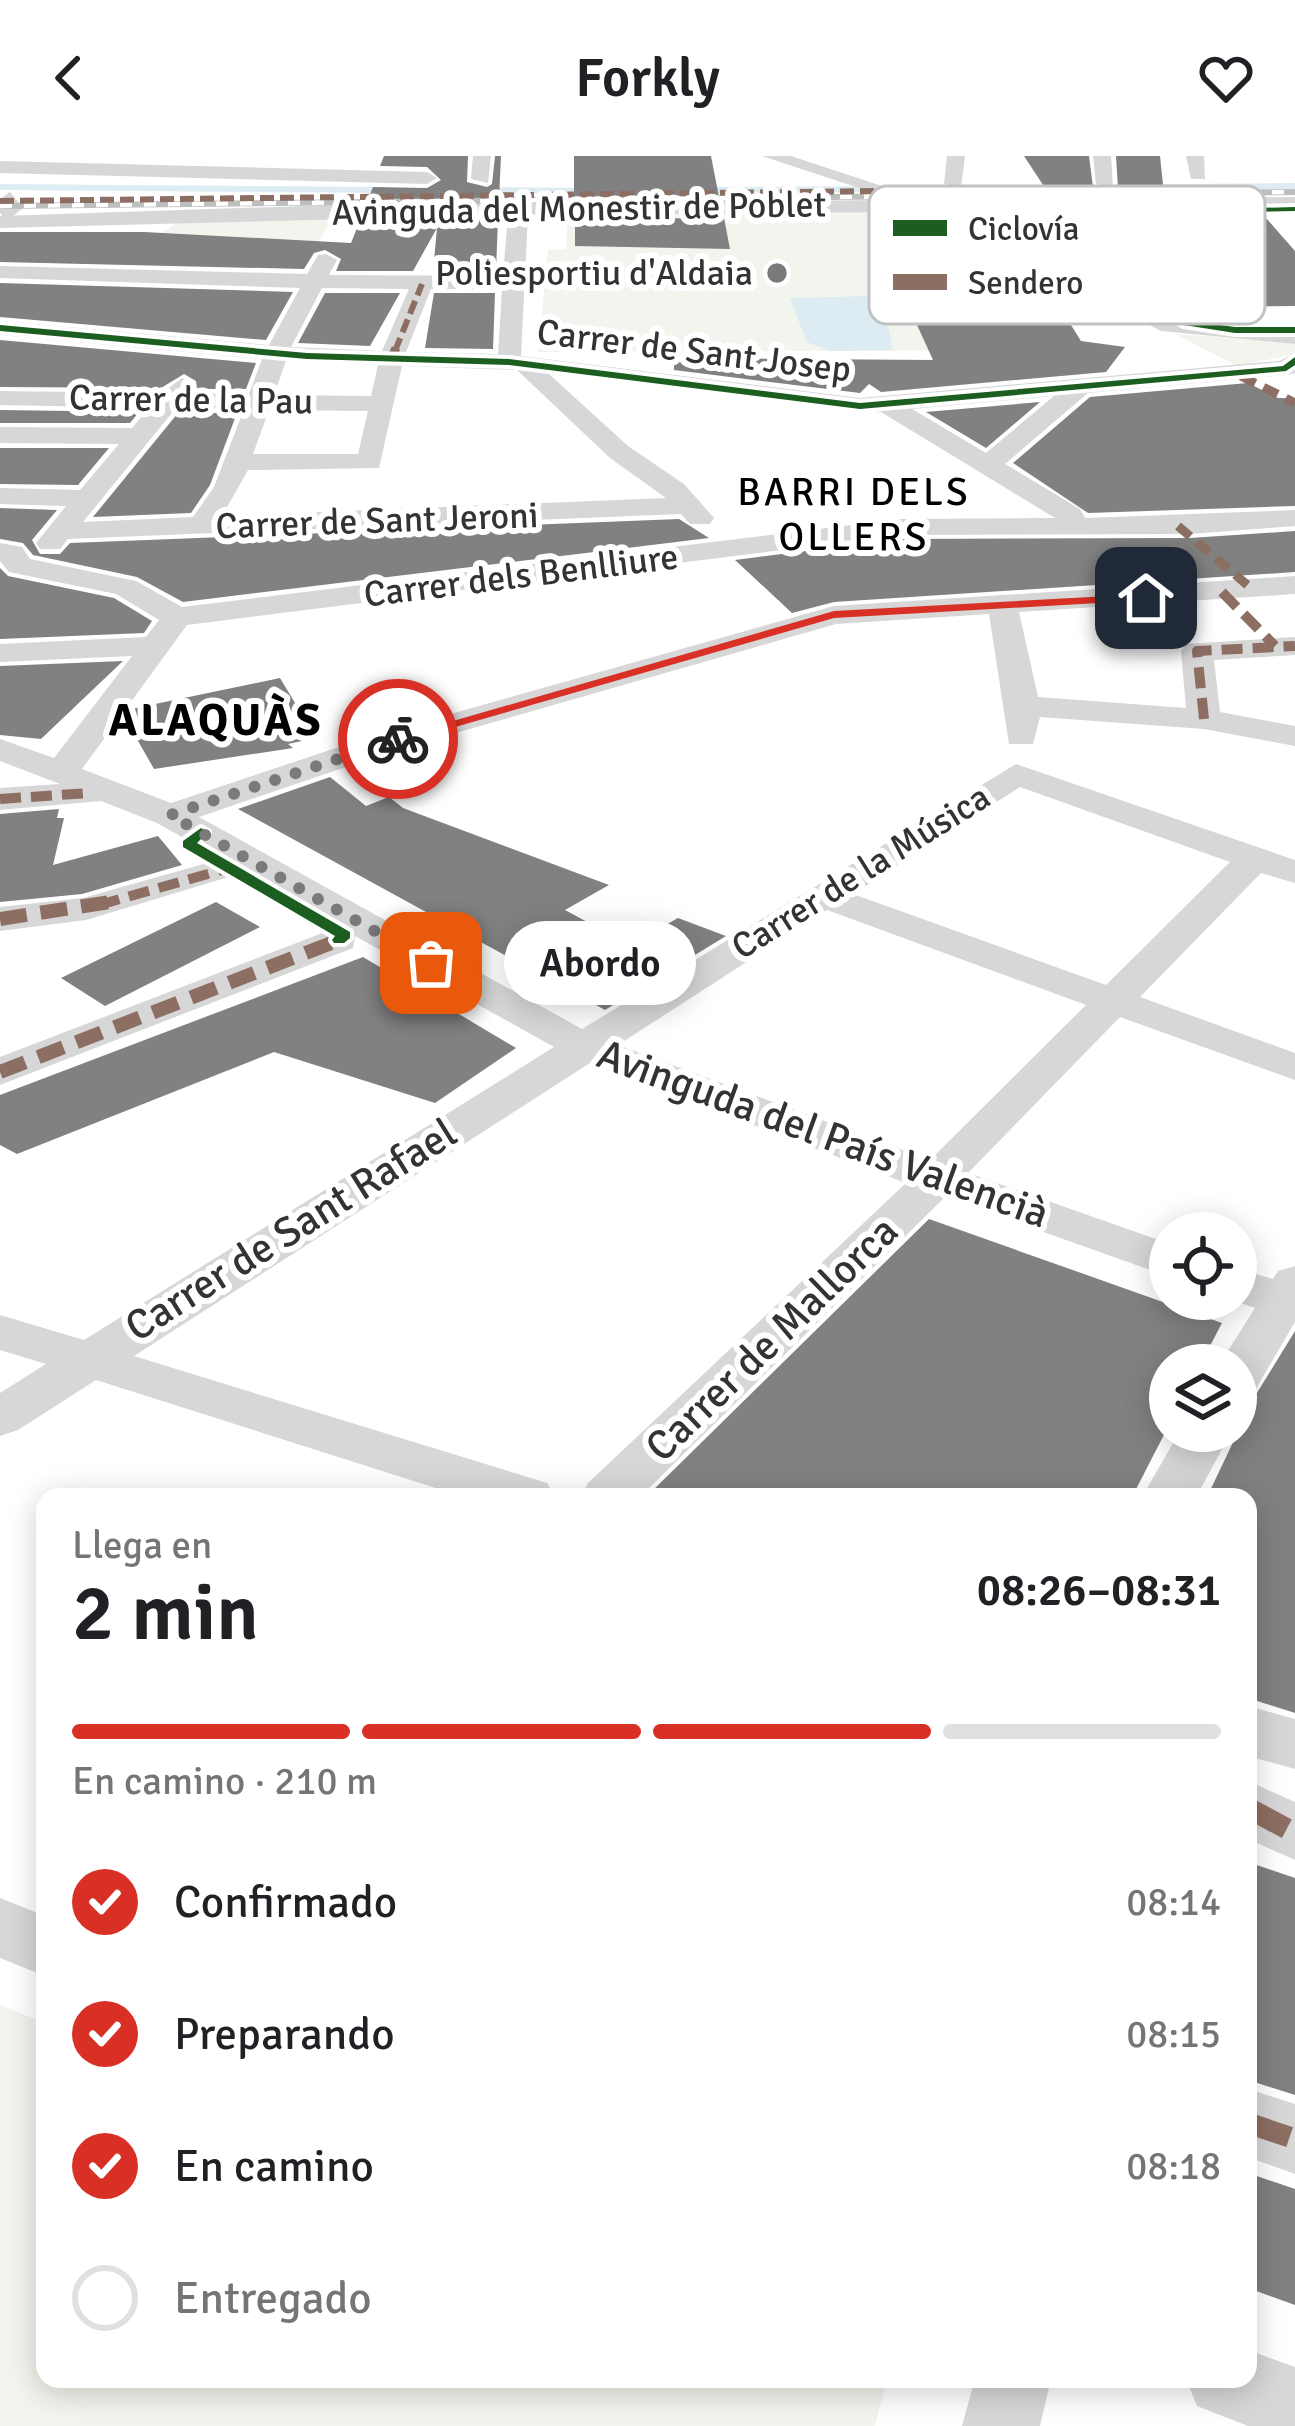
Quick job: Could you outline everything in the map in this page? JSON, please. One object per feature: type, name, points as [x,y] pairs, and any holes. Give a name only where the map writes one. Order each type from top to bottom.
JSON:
[{"type":"street","points":[[481,179],[482,156]]},
{"type":"street","points":[[771,156],[819,178]]},
{"type":"street","points":[[954,184],[956,156]]},
{"type":"street","points":[[1102,156],[1106,184]]},
{"type":"street","points":[[1161,184],[1197,165],[1237,183]]},
{"type":"street","points":[[20,196],[58,166]]},
{"type":"street","points":[[0,167],[322,166],[481,179],[819,178],[872,186],[1295,182]]},
{"type":"street","name":"Avinguda del Monestir de Poblet","points":[[1265,204],[1295,203]]},
{"type":"street","points":[[518,210],[518,364],[619,452],[689,505],[726,549]]},
{"type":"street","name":"Avinguda del Monestir de Poblet","points":[[2,223],[343,211],[869,210]]},
{"type":"street","points":[[200,528],[228,487],[277,352],[318,282],[343,211]]},
{"type":"street","points":[[6,357],[172,216]]},
{"type":"street","points":[[0,272],[96,279],[515,283]]},
{"type":"street","points":[[237,462],[370,461],[391,359],[422,284]]},
{"type":"street","points":[[1170,324],[1189,332],[1295,337]]},
{"type":"street","name":"Carrer de Sant Josep","points":[[0,328],[277,352],[518,364],[832,404],[1292,368]]},
{"type":"street","points":[[10,557],[42,550],[64,531],[217,346]]},
{"type":"street","points":[[989,464],[1127,352]]},
{"type":"street","points":[[1230,370],[1295,403]]},
{"type":"street","name":"Carrer de la Pau","points":[[0,398],[383,404]]},
{"type":"street","points":[[884,403],[1070,515],[1072,526]]},
{"type":"street","points":[[0,434],[138,436]]},
{"type":"street","points":[[0,496],[91,498]]},
{"type":"street","name":"Carrer de Sant Jeroni","points":[[64,531],[689,505]]},
{"type":"street","name":"Carrer dels Benlliure","points":[[177,617],[944,524],[1072,526],[1295,518]]},
{"type":"street","points":[[1183,519],[1285,646]]},
{"type":"street","points":[[0,800],[75,783],[150,646],[177,617],[124,587],[10,557]]},
{"type":"street","points":[[170,815],[381,744],[834,615],[1295,585]]},
{"type":"street","points":[[1003,606],[1024,706],[1016,774],[1295,872]]},
{"type":"street","points":[[0,653],[150,646]]},
{"type":"street","points":[[1204,719],[1197,651],[1285,646]]},
{"type":"street","points":[[1024,706],[1204,719],[1295,736]]},
{"type":"street","name":"Avinguda del País Valencià","points":[[0,749],[75,783],[170,815],[582,1045],[936,1180],[1149,1254]]},
{"type":"street","name":"Carrer de la Música","points":[[582,1045],[1016,774]]},
{"type":"street","name":"Carrer de Mallorca","points":[[616,1488],[936,1180],[1109,999],[1255,858]]},
{"type":"street","points":[[0,919],[86,909],[229,868]]},
{"type":"street","points":[[826,896],[1295,1067]]},
{"type":"street","points":[[0,1072],[339,940]]},
{"type":"street","name":"Carrer de Sant Rafael","points":[[0,1417],[582,1045]]},
{"type":"street","points":[[1257,1289],[1291,1296],[1257,1347]]},
{"type":"street","points":[[0,1332],[499,1488]]},
{"type":"street","points":[[1174,1488],[1194,1452]]},
{"type":"street","points":[[1257,1733],[1295,1744]]},
{"type":"street","points":[[1257,1813],[1295,1833]]},
{"type":"street","points":[[0,1928],[36,1942]]},
{"type":"street","points":[[1257,2126],[1295,2139]]},
{"type":"street","points":[[1001,2426],[1010,2388]]},
{"type":"street","points":[[1249,2388],[1295,2405]]},
{"type":"shaded area","name":"Poliesportiu d'Aldaia","points":[[869,213],[869,324],[1072,324],[1084,350],[538,352],[548,250],[566,249],[568,214]]},
{"type":"shaded area","points":[[334,215],[318,243],[161,234],[183,219]]},
{"type":"shaded area","points":[[869,296],[869,324],[888,324],[893,350],[830,351],[807,342],[790,298]]},
{"type":"shaded area","points":[[1175,334],[1295,342],[1295,354],[1237,366]]},
{"type":"shaded area","points":[[0,2005],[36,2019],[36,2388],[885,2388],[875,2426],[0,2426]]},
{"type":"building","points":[[384,156],[468,156],[467,182],[487,187],[492,184],[495,156],[501,156],[499,199],[368,200],[373,187],[427,188],[441,180],[427,167],[380,166]]},
{"type":"building","points":[[574,156],[711,156],[719,197],[574,198]]},
{"type":"building","points":[[1024,156],[1089,156],[1093,186],[1044,186]]},
{"type":"building","points":[[1116,156],[1160,156],[1163,186],[1118,186]]},
{"type":"building","points":[[724,218],[730,249],[575,246],[575,219]]},
{"type":"building","points":[[1265,218],[1295,251],[1295,306],[1265,306]]},
{"type":"building","points":[[498,220],[496,271],[433,271],[437,228],[413,271],[336,271],[341,259],[325,250],[314,253],[304,269],[0,262],[0,232],[144,232],[351,243],[359,223]]},
{"type":"building","points":[[0,283],[293,292],[266,340],[0,317]]},
{"type":"building","points":[[325,293],[400,293],[370,346],[298,343]]},
{"type":"building","points":[[434,293],[495,293],[493,349],[425,348]]},
{"type":"building","points":[[917,324],[1070,324],[1081,341],[1125,347],[1106,372],[881,392],[869,384],[860,393],[674,370],[674,358],[933,360]]},
{"type":"building","points":[[0,340],[256,363],[246,389],[197,389],[196,381],[184,374],[161,388],[0,387]]},
{"type":"building","points":[[1248,383],[1278,398],[1295,398],[1295,506],[1088,513],[1013,463],[1090,397]]},
{"type":"building","points":[[1040,402],[986,448],[926,412]]},
{"type":"building","points":[[0,410],[139,412],[130,423],[0,423]]},
{"type":"building","points":[[178,413],[237,413],[210,485],[191,513],[93,517]]},
{"type":"building","points":[[0,448],[109,448],[78,485],[0,484]]},
{"type":"building","points":[[0,508],[57,510],[32,540],[40,554],[60,554],[70,543],[679,519],[709,538],[183,602],[137,577],[33,555],[23,543],[0,539]]},
{"type":"building","points":[[1295,531],[1295,572],[834,602],[792,613],[735,560],[900,539],[1190,538]]},
{"type":"building","points":[[0,568],[8,576],[114,598],[152,621],[144,633],[0,639]]},
{"type":"building","points":[[123,661],[41,739],[0,735],[0,666]]},
{"type":"building","points":[[280,678],[316,738],[288,744],[293,748],[154,769],[125,718],[131,709]]},
{"type":"building","points":[[330,777],[366,806],[389,797],[403,808],[609,885],[565,910],[630,945],[678,918],[726,936],[605,1010],[238,809]]},
{"type":"building","points":[[59,809],[57,818],[64,818],[53,865],[158,836],[182,865],[82,894],[0,902],[0,814]]},
{"type":"building","points":[[216,902],[260,927],[105,1006],[61,978]]},
{"type":"building","points":[[363,957],[516,1048],[435,1103],[274,1052],[17,1154],[0,1145],[0,1095]]},
{"type":"building","points":[[929,1219],[1149,1297],[1149,1320],[1222,1323],[1211,1344],[1149,1344],[1149,1452],[1155,1452],[1137,1488],[655,1488]]},
{"type":"building","points":[[1295,1331],[1295,1713],[1257,1701],[1257,1488],[1211,1488],[1228,1452],[1257,1452],[1257,1393]]},
{"type":"building","points":[[1257,1865],[1295,1878],[1295,2095],[1257,2083]]},
{"type":"building","points":[[1257,2176],[1295,2189],[1295,2305],[1257,2291]]},
{"type":"waterway","points":[[1265,186],[1295,186]]},
{"type":"waterway","points":[[0,187],[383,190]]},
{"type":"waterway","points":[[703,190],[869,189]]},
{"type":"waterway","points":[[487,190],[587,191]]},
{"type":"tunnel","points":[[0,213],[20,197]]},
{"type":"railway","points":[[1265,192],[1295,192]]},
{"type":"railway","points":[[0,206],[869,197]]},
{"type":"marked path","points":[[0,201],[869,191]]},
{"type":"marked path","points":[[391,359],[422,284]]},
{"type":"marked path","points":[[1241,376],[1295,403]]},
{"type":"marked path","points":[[1178,526],[1252,589]]},
{"type":"marked path","points":[[1222,592],[1275,646]]},
{"type":"marked path","points":[[1204,719],[1197,651],[1295,646]]},
{"type":"marked path","points":[[0,799],[89,793]]},
{"type":"marked path","points":[[0,919],[86,909],[229,868]]},
{"type":"marked path","points":[[0,1072],[339,940]]},
{"type":"marked path","points":[[1257,1813],[1295,1833]]},
{"type":"marked path","points":[[1257,2126],[1295,2139]]},
{"type":"cycle path","points":[[1265,210],[1295,209]]},
{"type":"cycle path","points":[[1194,324],[1295,330]]},
{"type":"cycle path","points":[[0,328],[307,356],[509,362],[860,406],[1286,368],[1295,360]]},
{"type":"cycle path","points":[[201,832],[188,844],[345,935],[339,940]]},
{"type":"way so far","points":[[398,739],[170,815],[431,963]]},
{"type":"place","name":"Poliesportiu d'Aldaia","points":[[777,273]]},
{"type":"place","name":"Abordo","points":[[431,963]]},
{"type":"district","name":"BARRI DELS OLLERS","points":[[854,514]]},
{"type":"district","name":"ALAQUÀS","points":[[216,720]]},
{"type":"route","points":[[398,739],[834,615],[1146,598]]}]
